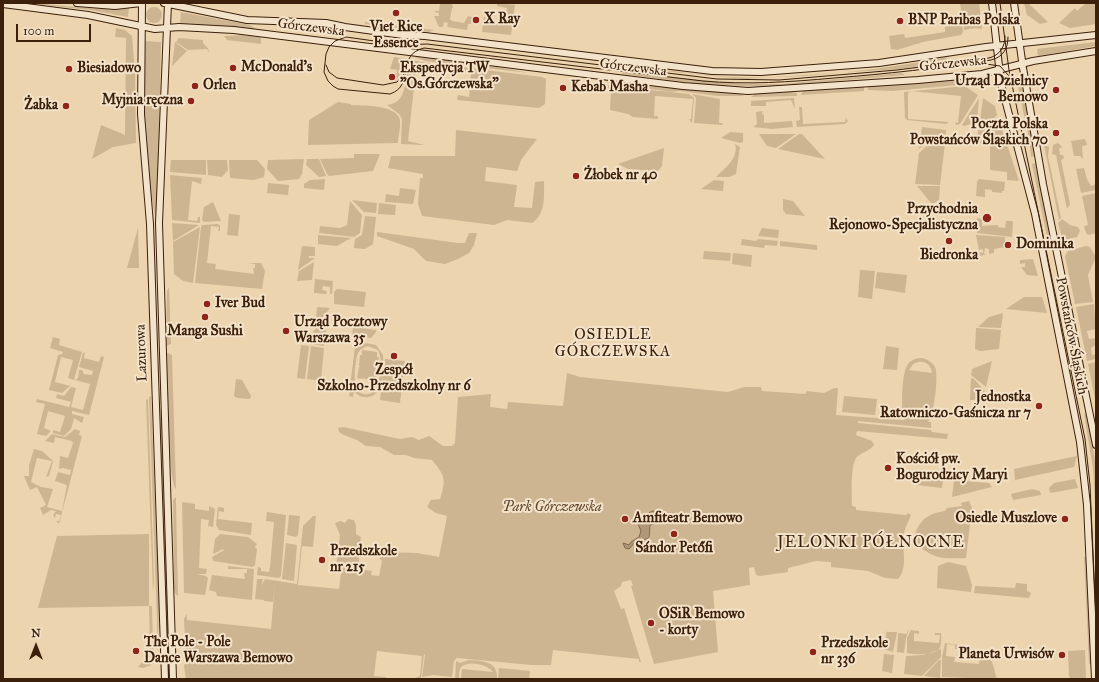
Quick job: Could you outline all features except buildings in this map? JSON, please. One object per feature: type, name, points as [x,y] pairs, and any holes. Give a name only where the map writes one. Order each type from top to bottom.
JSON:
[{"type":"main road","points":[[77,3],[115,6],[142,3]]},
{"type":"main road","name":"Lazurowa","points":[[142,3],[141,114],[150,231],[164,679]]},
{"type":"main road","name":"Lazurowa","points":[[167,3],[159,223],[174,679]]},
{"type":"main road","name":"Górczewska","points":[[167,3],[247,20],[326,23],[345,28],[425,36],[724,72],[761,72],[879,63],[997,46],[1020,45],[1096,35]]},
{"type":"main road","name":"Powstańców Śląskich","points":[[992,3],[999,70],[1006,106],[1037,226],[1080,442],[1087,505],[1095,679]]},
{"type":"main road","name":"Powstańców Śląskich","points":[[1014,3],[1022,64],[1049,219],[1096,445]]},
{"type":"main road","points":[[3,4],[88,15],[142,26]]},
{"type":"main road","name":"Górczewska","points":[[142,26],[166,29],[234,30],[683,86],[748,91],[924,80],[999,70],[1022,64],[1096,51]]},
{"type":"green space","points":[[22,3],[102,9],[129,8],[128,17],[91,10]]},
{"type":"green space","points":[[436,3],[452,3],[453,8],[450,19],[452,21],[464,23],[468,16],[472,17],[471,24],[468,24],[467,30],[447,27],[448,23],[444,22],[443,27],[439,27],[434,16],[439,16],[439,13],[435,11],[439,11],[440,4]]},
{"type":"green space","points":[[497,3],[515,5],[511,35],[482,32],[484,17],[487,18],[486,23],[505,25],[507,8],[497,6]]},
{"type":"green space","points":[[960,3],[979,3],[982,29],[975,28],[964,30]]},
{"type":"green space","points":[[1024,3],[1028,3],[1048,22],[1040,24],[1027,15]]},
{"type":"green space","points":[[1086,3],[1096,3],[1096,24],[1070,28],[1059,23],[1075,8],[1077,11]]},
{"type":"green space","points":[[154,7],[161,12],[162,15],[157,22],[154,23],[147,18],[146,15],[151,8]]},
{"type":"green space","points":[[181,12],[250,25],[259,31],[236,27],[180,24]]},
{"type":"green space","points":[[365,22],[434,30],[429,32],[365,24]]},
{"type":"green space","points":[[958,22],[962,24],[963,32],[961,35],[923,42],[897,50],[891,49],[889,36],[904,34],[905,38],[945,32],[945,27]]},
{"type":"green space","points":[[116,28],[125,30],[132,36],[135,73],[136,143],[113,147],[92,159],[101,125],[125,135],[126,38],[115,37]]},
{"type":"green space","points":[[243,35],[261,37],[261,44],[227,40],[224,36]]},
{"type":"green space","points":[[179,38],[203,40],[203,43],[208,48],[209,53],[207,49],[188,50],[176,42]]},
{"type":"green space","points":[[145,41],[161,42],[156,221],[151,194],[145,132]]},
{"type":"green space","points":[[175,42],[187,51],[172,66]]},
{"type":"green space","points":[[1096,42],[1096,46],[1038,56],[1037,49]]},
{"type":"green space","points":[[412,56],[498,67],[529,73],[425,61]]},
{"type":"green space","points":[[394,57],[406,59],[404,71],[395,81],[397,70],[390,69]]},
{"type":"green space","points":[[947,57],[946,60],[919,64],[919,66],[844,73]]},
{"type":"green space","points":[[409,59],[421,62],[542,77],[546,79],[545,104],[539,108],[457,100],[458,95],[469,97],[471,72],[420,67],[416,69],[408,141],[425,145],[401,144],[402,119],[399,114],[387,105],[394,103],[403,94]]},
{"type":"green space","points":[[624,65],[718,76],[758,78],[744,79],[623,67]]},
{"type":"green space","points":[[623,72],[743,84],[782,84],[902,73],[905,75],[765,87],[699,84],[622,74]]},
{"type":"green space","points":[[844,73],[785,77],[771,77]]},
{"type":"green space","points":[[984,78],[980,83],[892,91],[868,90],[868,87]]},
{"type":"green space","points":[[1021,81],[1035,156],[1031,157],[1029,139],[1017,82]]},
{"type":"green space","points":[[584,83],[689,94],[694,98],[692,123],[689,119],[691,119],[693,99],[655,96],[654,116],[658,116],[658,119],[633,117],[628,114],[610,110],[611,90],[584,87]]},
{"type":"green space","points":[[640,84],[740,94],[744,96],[718,96],[679,91],[671,92],[624,85]]},
{"type":"green space","points":[[965,86],[978,95],[960,124],[956,125],[955,122],[958,123],[961,96],[912,91]]},
{"type":"green space","points":[[864,87],[864,91],[801,95],[803,91]]},
{"type":"green space","points":[[910,91],[908,93],[908,119],[949,122],[946,124],[907,120],[905,118],[904,92]]},
{"type":"green space","points":[[797,93],[797,96],[751,97],[755,94]]},
{"type":"green space","points":[[692,94],[720,99],[719,123],[723,123],[722,125],[694,123],[696,98]]},
{"type":"green space","points":[[794,98],[795,109],[791,100],[766,102],[766,106],[751,106],[751,101]]},
{"type":"green space","points":[[979,98],[977,122],[964,126],[962,125]]},
{"type":"green space","points":[[983,98],[995,106],[997,115],[994,118],[980,121]]},
{"type":"green space","points":[[338,102],[351,105],[383,108],[395,113],[400,120],[398,143],[308,145],[309,120]]},
{"type":"green space","points":[[799,107],[802,107],[803,124],[845,122],[846,118],[848,121],[845,124],[797,127],[796,121],[800,120]]},
{"type":"green space","points":[[763,111],[762,114],[764,115],[764,123],[792,121],[793,127],[772,129],[753,127],[757,124],[756,112]]},
{"type":"green space","points":[[995,121],[996,123],[1000,123],[1019,181],[1007,180],[1007,172],[990,170],[990,144],[979,143],[977,138],[979,126]]},
{"type":"green space","points":[[922,127],[946,130],[946,134],[935,137],[919,149]]},
{"type":"green space","points":[[456,130],[537,139],[521,160],[517,171],[486,167],[485,181],[517,185],[514,207],[532,208],[535,182],[544,181],[542,210],[537,219],[532,223],[507,220],[494,225],[422,216],[418,204],[420,178],[423,178],[423,174],[388,168],[391,156],[455,156]]},
{"type":"green space","points":[[730,132],[743,133],[743,142],[740,143],[721,138]]},
{"type":"green space","points":[[759,134],[796,134],[776,148],[767,146]]},
{"type":"green space","points":[[799,134],[802,134],[825,159],[778,149]]},
{"type":"green space","points":[[946,135],[940,185],[915,184],[919,153],[931,142]]},
{"type":"green space","points":[[1085,139],[1087,145],[1082,146],[1083,159],[1080,156],[1074,156],[1071,141]]},
{"type":"green space","points":[[1058,143],[1062,147],[1059,149],[1060,155],[1063,155],[1064,158],[1061,160],[1070,204],[1067,209],[1056,155],[1052,154],[1053,145]]},
{"type":"green space","points":[[735,144],[740,147],[736,174],[729,177],[716,177],[733,158],[736,149]]},
{"type":"green space","points":[[1044,145],[1049,147],[1048,156],[1061,218],[1059,220]]},
{"type":"green space","points":[[664,148],[662,166],[658,171],[628,169],[618,164]]},
{"type":"green space","points":[[354,154],[380,154],[373,171],[329,176],[320,159],[354,158]]},
{"type":"green space","points":[[304,159],[302,174],[299,179],[278,181],[267,169],[268,160]]},
{"type":"green space","points":[[307,159],[319,159],[326,176],[319,177],[306,165]]},
{"type":"green space","points":[[171,160],[206,160],[206,175],[170,172]]},
{"type":"green space","points":[[207,160],[227,160],[228,170],[222,177],[208,175]]},
{"type":"green space","points":[[229,160],[257,160],[265,169],[264,177],[254,180],[230,178]]},
{"type":"green space","points":[[1036,163],[1050,236],[1047,237],[1032,164]]},
{"type":"green space","points":[[1084,168],[1091,186],[1096,184],[1096,190],[1081,193],[1076,169]]},
{"type":"green space","points":[[170,175],[202,178],[201,184],[192,181],[188,220],[197,221],[198,217],[200,217],[200,223],[172,220]]},
{"type":"green space","points":[[325,179],[324,190],[304,188],[304,184],[310,180]]},
{"type":"green space","points":[[979,179],[1005,182],[1004,191],[1002,191],[1002,193],[992,192],[992,190],[985,189],[985,197],[976,196],[977,182]]},
{"type":"green space","points":[[714,180],[724,181],[723,191],[701,189]]},
{"type":"green space","points":[[268,183],[289,185],[288,195],[267,193]]},
{"type":"green space","points":[[917,186],[940,186],[939,200],[931,203]]},
{"type":"green space","points":[[400,188],[416,190],[413,204],[385,202],[386,194],[399,196]]},
{"type":"green space","points":[[1096,193],[1096,233],[1088,235],[1084,226],[1088,225],[1082,196]]},
{"type":"green space","points":[[783,199],[793,201],[805,216],[786,214],[783,210]]},
{"type":"green space","points":[[352,200],[377,203],[376,213],[364,212]]},
{"type":"green space","points":[[350,201],[362,215],[360,233],[354,237],[319,233],[320,226],[340,228],[347,225]]},
{"type":"green space","points":[[213,202],[221,221],[204,222],[202,220],[204,207]]},
{"type":"green space","points":[[379,203],[396,205],[395,215],[378,214]]},
{"type":"green space","points":[[229,214],[240,215],[238,236],[227,235]]},
{"type":"green space","points":[[365,216],[376,217],[373,244],[365,249],[354,248],[355,239],[362,235]]},
{"type":"green space","points":[[977,218],[982,219],[982,226],[998,225],[998,227],[1005,228],[1006,221],[1013,221],[1012,237],[977,233]]},
{"type":"green space","points":[[1062,219],[1070,225],[1078,227],[1080,231],[1077,237],[1064,240],[1062,238],[1058,223]]},
{"type":"green space","points":[[172,223],[199,225],[173,241]]},
{"type":"green space","points":[[202,225],[220,225],[220,231],[218,231],[219,227],[211,226],[207,263],[216,264],[215,269],[254,274],[253,268],[255,268],[255,264],[248,263],[261,263],[265,271],[262,289],[195,283],[201,227]]},
{"type":"green space","points":[[200,227],[193,283],[183,281],[174,274],[173,242]]},
{"type":"green space","points":[[138,228],[139,268],[127,268]]},
{"type":"green space","points":[[762,228],[779,230],[778,238],[758,236]]},
{"type":"green space","points":[[377,232],[458,243],[465,243],[469,233],[477,233],[474,245],[469,253],[445,264],[426,261],[414,249],[377,236]]},
{"type":"green space","points":[[318,235],[351,238],[337,246],[318,244]]},
{"type":"green space","points":[[976,235],[1005,237],[1005,247],[994,249],[994,253],[989,254],[989,249],[985,248],[984,254],[987,254],[980,256],[979,252],[983,253],[983,249],[979,250]]},
{"type":"green space","points":[[742,239],[756,241],[758,239],[778,241],[777,246],[765,245],[764,248],[741,245]]},
{"type":"green space","points":[[780,241],[817,245],[817,250],[780,246]]},
{"type":"green space","points":[[302,246],[315,247],[315,256],[309,256],[309,258],[315,258],[298,270]]},
{"type":"green space","points":[[1086,246],[1090,247],[1096,257],[1088,275],[1093,302],[1075,304],[1065,256],[1068,251]]},
{"type":"green space","points":[[704,251],[731,253],[730,261],[703,259]]},
{"type":"green space","points":[[733,253],[752,255],[751,267],[732,264]]},
{"type":"green space","points":[[1033,259],[1038,276],[1027,275],[1021,267],[1025,267],[1025,263],[1020,264],[1020,260]]},
{"type":"green space","points":[[314,262],[312,280],[297,281],[299,271]]},
{"type":"green space","points":[[860,270],[875,271],[872,299],[858,297]]},
{"type":"green space","points":[[877,272],[907,275],[905,293],[875,288]]},
{"type":"green space","points":[[315,279],[333,281],[332,294],[330,294],[330,287],[323,286],[322,290],[327,291],[326,294],[314,293]]},
{"type":"green space","points":[[169,287],[171,344],[166,346],[167,291]]},
{"type":"green space","points":[[337,289],[366,292],[364,307],[334,304],[334,292]]},
{"type":"green space","points":[[1024,297],[1042,297],[1047,313],[1006,309]]},
{"type":"green space","points":[[1094,304],[1096,329],[1087,331],[1089,339],[1096,338],[1096,345],[1091,348],[1092,355],[1096,354],[1096,359],[1087,361],[1076,307]]},
{"type":"green space","points":[[317,307],[330,308],[315,327],[313,327],[312,319],[316,319]]},
{"type":"green space","points":[[1003,313],[1001,328],[978,327],[989,317]]},
{"type":"green space","points":[[353,327],[376,330],[376,332],[371,338],[352,336]]},
{"type":"green space","points":[[316,328],[326,330],[324,346],[311,344],[313,332]]},
{"type":"green space","points":[[976,328],[1001,330],[999,349],[980,351],[975,349]]},
{"type":"green space","points":[[53,337],[60,339],[59,345],[82,352],[74,380],[68,378],[73,360],[61,357],[55,382],[70,386],[62,393],[49,390],[58,355],[62,354],[63,352],[50,348]]},
{"type":"green space","points":[[356,338],[359,338],[359,342],[376,345],[383,355],[382,380],[377,392],[373,395],[362,397],[354,391],[353,397],[349,396]],"holes":[[[367,346],[378,350],[381,364],[378,382],[375,389],[371,393],[365,394],[357,390],[355,383],[355,366],[357,356],[360,350]]]},
{"type":"green space","points":[[301,345],[309,346],[305,379],[297,378]]},
{"type":"green space","points":[[311,346],[324,348],[321,381],[307,379]]},
{"type":"green space","points":[[886,346],[899,348],[897,370],[883,369]]},
{"type":"green space","points":[[362,350],[377,352],[377,357],[379,357],[376,368],[376,380],[357,378],[359,367],[361,366],[359,366]]},
{"type":"green space","points":[[85,352],[84,358],[99,362],[101,356],[104,357],[89,415],[72,411],[72,414],[84,417],[82,423],[74,418],[71,429],[64,436],[53,433],[53,430],[60,432],[65,416],[48,411],[44,428],[51,431],[46,436],[37,434],[45,404],[36,402],[37,399],[69,407],[71,402],[56,398],[57,394],[64,396],[71,387],[76,388],[71,407],[83,410],[90,384],[75,380],[78,378],[79,370],[82,370],[84,374],[92,375],[93,371],[79,367],[83,353]]},
{"type":"green space","points":[[166,352],[172,355],[176,489],[173,482],[171,467]]},
{"type":"green space","name":"Park Górczewska","points":[[922,358],[931,362],[935,367],[936,372],[934,403],[928,422],[931,422],[931,428],[858,421],[858,423],[931,430],[932,432],[948,434],[947,439],[857,431],[856,435],[872,441],[874,445],[857,457],[853,466],[852,506],[856,507],[856,510],[906,515],[908,513],[911,515],[905,528],[903,538],[904,563],[898,579],[885,578],[868,571],[831,567],[831,562],[816,561],[788,568],[788,572],[760,576],[756,575],[754,567],[749,568],[750,585],[713,591],[718,652],[654,664],[631,586],[633,586],[631,580],[622,582],[621,586],[614,591],[621,609],[624,608],[641,662],[639,662],[639,659],[553,650],[551,665],[531,665],[457,658],[454,661],[452,677],[433,675],[422,677],[424,654],[421,678],[413,679],[420,676],[422,656],[377,651],[374,676],[386,677],[386,679],[186,679],[184,666],[186,661],[184,619],[187,614],[187,620],[271,629],[275,584],[273,602],[255,599],[257,579],[263,579],[262,585],[265,579],[297,584],[303,526],[313,516],[316,516],[313,547],[302,546],[298,585],[339,589],[341,573],[336,572],[336,567],[340,535],[335,523],[341,521],[345,523],[348,519],[354,520],[356,534],[361,537],[359,549],[359,569],[372,571],[371,575],[379,576],[382,561],[379,554],[381,552],[417,553],[439,557],[447,516],[436,513],[427,507],[431,500],[440,499],[442,492],[444,481],[442,473],[436,465],[432,460],[414,458],[406,455],[394,455],[380,447],[366,446],[339,432],[338,428],[343,427],[400,439],[412,437],[419,440],[429,436],[443,446],[452,446],[455,443],[458,397],[491,394],[490,407],[507,409],[508,402],[563,406],[567,373],[580,377],[728,392],[744,387],[761,387],[762,391],[805,394],[807,391],[824,393],[834,388],[838,388],[836,415],[904,420],[902,392],[904,375],[908,364],[911,361]],"holes":[[[918,362],[928,364],[932,373],[909,370],[913,364]]]},
{"type":"green space","points":[[385,359],[405,361],[400,403],[380,400]]},
{"type":"green space","points":[[992,361],[986,387],[971,375],[972,369]]},
{"type":"green space","points":[[1096,362],[1096,404],[1088,364]]},
{"type":"green space","points":[[973,378],[985,391],[974,400],[970,400],[971,379]]},
{"type":"green space","points":[[236,379],[242,380],[251,396],[250,399],[237,398],[234,396]]},
{"type":"green space","points":[[151,396],[159,600],[158,651],[149,397]]},
{"type":"green space","points":[[844,396],[877,399],[875,415],[842,412]]},
{"type":"green space","points":[[148,399],[154,582],[153,591],[146,400]]},
{"type":"green space","points":[[159,400],[162,419],[168,614],[165,594]]},
{"type":"green space","points":[[1087,413],[1096,466],[1096,522],[1093,468],[1084,414]]},
{"type":"green space","points":[[75,429],[80,431],[79,435],[82,436],[59,524],[56,521],[59,521],[61,515],[56,514],[55,518],[53,515],[56,511],[51,510],[43,515],[40,508],[46,505],[37,487],[30,490],[24,476],[29,476],[29,465],[34,449],[42,451],[53,461],[49,476],[46,477],[52,461],[37,458],[31,482],[41,487],[53,489],[47,507],[62,511],[67,485],[55,481],[58,472],[70,475],[71,470],[63,468],[59,469],[60,456],[68,458],[73,443],[72,441],[55,437],[54,443],[45,441],[52,434],[65,437]]},
{"type":"green space","points":[[1077,456],[1074,467],[1015,480],[1014,469]]},
{"type":"green space","points":[[917,472],[944,475],[942,488],[916,485]]},
{"type":"green space","points":[[1075,479],[1078,488],[1050,493],[1049,488],[1054,483]]},
{"type":"green space","points":[[954,480],[989,483],[992,487],[952,497]]},
{"type":"green space","points":[[1032,489],[1040,491],[1041,495],[1013,500],[1011,494]]},
{"type":"green space","points":[[176,497],[178,596],[174,589],[173,500]]},
{"type":"green space","points":[[969,501],[972,508],[966,558],[938,557],[913,543],[919,525],[927,517],[938,512],[945,511],[947,508],[962,506],[961,503]]},
{"type":"green space","points":[[182,502],[195,504],[195,509],[209,511],[209,506],[215,509],[213,527],[208,526],[209,520],[201,519],[199,568],[207,569],[206,574],[197,574],[208,578],[205,595],[184,593]]},
{"type":"green space","points":[[218,507],[224,508],[224,512],[219,511],[218,519],[252,523],[251,535],[219,530],[216,525]]},
{"type":"green space","points":[[267,512],[286,515],[281,576],[279,578],[257,575],[258,567],[261,568],[261,571],[269,572],[270,567],[274,522],[266,521]]},
{"type":"green space","points":[[289,515],[300,516],[298,535],[296,537],[287,535]]},
{"type":"green space","points":[[149,534],[149,606],[38,608],[57,536]]},
{"type":"green space","points":[[220,534],[248,537],[257,544],[255,547],[257,549],[255,565],[253,567],[213,561],[212,557],[224,550],[223,549],[213,554],[215,539]]},
{"type":"green space","points":[[286,543],[297,545],[294,581],[282,579]]},
{"type":"green space","points":[[1084,557],[1086,557],[1091,664],[1089,664]]},
{"type":"green space","points":[[948,562],[966,566],[972,585],[971,592],[937,588],[938,566]]},
{"type":"green space","points":[[228,566],[254,569],[252,600],[217,596],[216,592],[209,590],[212,575],[245,579],[244,573],[247,573],[247,569],[228,569]]},
{"type":"green space","points":[[1016,583],[1027,584],[1027,591],[1031,593],[1029,598],[974,593],[975,586],[1015,588]]},
{"type":"green space","points":[[149,606],[152,606],[153,648],[155,654],[151,665],[143,668],[138,667],[150,652]]},
{"type":"green space","points":[[887,629],[887,632],[897,632],[893,652],[884,649]]},
{"type":"green space","points":[[908,630],[904,653],[897,652],[898,633],[907,634]]},
{"type":"green space","points":[[911,630],[919,631],[919,634],[914,633],[914,641],[939,643],[940,635],[935,635],[935,633],[941,633],[940,648],[936,651],[928,653],[907,653],[907,638]]},
{"type":"green space","points":[[945,643],[959,645],[958,649],[955,649],[955,645],[947,644],[946,656],[955,657],[954,662],[979,664],[980,657],[975,656],[975,654],[989,659],[992,662],[997,679],[942,677],[942,657]]},
{"type":"green space","points":[[941,649],[941,657],[922,676],[904,674],[906,656],[923,655]]},
{"type":"green space","points":[[1085,650],[1086,679],[1071,679],[1069,676],[1068,651]]},
{"type":"green space","points":[[884,654],[894,655],[892,673],[882,671]]},
{"type":"green space","points":[[469,660],[489,663],[492,665],[497,673],[497,679],[461,679],[462,669],[493,672],[482,665],[471,663],[460,669],[459,679],[455,679],[456,661],[460,663]]},
{"type":"green space","points":[[939,660],[941,660],[940,678],[924,676]]},
{"type":"green space","points":[[499,668],[530,671],[529,679],[498,679]]},
{"type":"shaded area","points":[[653,511],[658,513],[659,518],[656,523],[650,525],[649,537],[647,539],[635,542],[629,549],[625,548],[623,543],[629,545],[639,537],[641,531],[638,524]]},
{"type":"tram line","points":[[1000,3],[1009,70],[1085,439],[1090,485],[1096,619]]},
{"type":"tram line","points":[[1005,36],[1003,47],[999,53],[989,58],[897,70],[779,80],[717,79],[427,44],[403,45],[346,37],[335,41],[329,47],[326,54],[324,72],[328,81],[338,89],[390,94],[398,90],[402,84],[410,57],[415,52],[424,48],[703,81],[736,83],[785,82],[893,73],[991,60],[1002,55],[1006,49],[1008,37]]},
{"type":"tram line","points":[[986,64],[1000,66],[1009,76]]},
{"type":"tram line","points":[[326,65],[329,72],[337,78],[383,85],[397,82],[404,74]]},
{"type":"place","name":"Viet Rice Essence","points":[[396,13]]},
{"type":"place","name":"X Ray","points":[[476,20]]},
{"type":"place","name":"BNP Paribas Polska","points":[[900,21]]},
{"type":"place","name":"McDonald's","points":[[233,68]]},
{"type":"place","name":"Biesiadowo","points":[[69,69]]},
{"type":"place","name":"Ekspedycja TW \"Os.Górczewska\"","points":[[392,77]]},
{"type":"place","name":"Orlen","points":[[195,86]]},
{"type":"place","name":"Kebab Masha","points":[[563,88]]},
{"type":"place","name":"Urząd Dzielnicy Bemowo","points":[[1056,90]]},
{"type":"place","name":"Myjnia ręczna","points":[[191,101]]},
{"type":"place","name":"Żabka","points":[[66,106]]},
{"type":"place","name":"Poczta Polska Powstańców Śląskich 70","points":[[1056,133]]},
{"type":"place","name":"Żłobek nr 40","points":[[576,176]]},
{"type":"place","name":"Przychodnia Rejonowo-Specjalistyczna","points":[[987,218]]},
{"type":"place","name":"Biedronka","points":[[949,241]]},
{"type":"place","name":"Dominika","points":[[1008,245]]},
{"type":"place","name":"Iver Bud","points":[[207,304]]},
{"type":"place","name":"Manga Sushi","points":[[205,317]]},
{"type":"place","name":"Urząd Pocztowy Warszawa 35","points":[[286,331]]},
{"type":"place","name":"Zespół Szkolno-Przedszkolny nr 6","points":[[394,356]]},
{"type":"place","name":"Jednostka Ratowniczo-Gaśnicza nr 7","points":[[1039,406]]},
{"type":"place","name":"Kościół pw. Bogurodzicy Maryi","points":[[888,468]]},
{"type":"place","name":"Amfiteatr Bemowo","points":[[625,519]]},
{"type":"place","name":"Osiedle Muszlove","points":[[1065,519]]},
{"type":"place","name":"Sándor Petőfi","points":[[674,534]]},
{"type":"place","name":"Przedszkole nr 215","points":[[322,560]]},
{"type":"place","name":"OSiR Bemowo - korty","points":[[651,623]]},
{"type":"place","name":"The Pole - Pole Dance Warszawa Bemowo","points":[[136,651]]},
{"type":"place","name":"Przedszkole nr 336","points":[[813,652]]},
{"type":"place","name":"Planeta Urwisów","points":[[1062,655]]},
{"type":"district","name":"OSIEDLE GÓRCZEWSKA","points":[[613,344]]},
{"type":"district","name":"JELONKI PÓŁNOCNE","points":[[871,543]]}]
